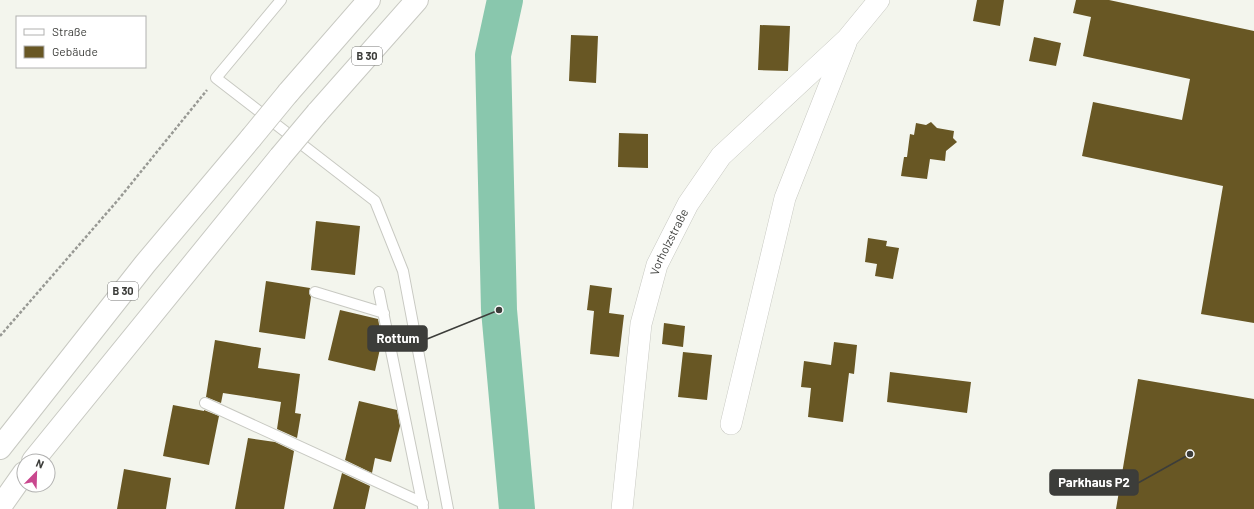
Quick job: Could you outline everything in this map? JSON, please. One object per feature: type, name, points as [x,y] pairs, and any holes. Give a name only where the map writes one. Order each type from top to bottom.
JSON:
[{"type":"highway","name":"B 30","points":[[0,448],[145,264],[288,92],[369,0]]},
{"type":"highway","name":"B 30","points":[[40,453],[280,157],[417,0]]},
{"type":"highway","points":[[0,507],[16,484]]},
{"type":"street","name":"Vorholzstraße","points":[[622,509],[641,324],[657,265],[688,204],[720,156],[847,40],[879,0]]},
{"type":"street","name":"Vorholzstraße","points":[[732,424],[785,198],[847,40]]},
{"type":"lane","points":[[281,0],[216,78],[374,201],[403,271],[448,509]]},
{"type":"lane","points":[[315,292],[384,313]]},
{"type":"lane","points":[[379,292],[423,506]]},
{"type":"lane","points":[[205,403],[423,506]]},
{"type":"path","points":[[0,336],[118,200],[216,78]]},
{"type":"building","points":[[977,0],[1004,0],[1000,26],[973,21]]},
{"type":"building","points":[[1076,0],[1109,0],[1254,31],[1254,323],[1201,314],[1223,186],[1082,156],[1093,102],[1182,120],[1190,79],[1083,56],[1091,17],[1073,13]]},
{"type":"building","points":[[760,25],[790,26],[788,71],[758,70]]},
{"type":"building","points":[[571,35],[598,36],[596,83],[569,81]]},
{"type":"building","points":[[1034,37],[1061,43],[1056,66],[1029,61]]},
{"type":"building","points":[[931,122],[937,128],[954,131],[953,138],[957,142],[946,151],[945,161],[930,159],[927,179],[901,176],[904,157],[907,157],[910,134],[914,135],[916,123],[926,125]]},
{"type":"building","points":[[619,133],[648,134],[648,168],[618,167]]},
{"type":"building","points":[[316,221],[360,226],[355,275],[311,270]]},
{"type":"building","points":[[868,238],[887,241],[886,246],[899,248],[893,279],[875,276],[877,264],[865,262]]},
{"type":"building","points":[[266,281],[310,288],[309,293],[311,297],[305,339],[259,332]]},
{"type":"building","points":[[590,285],[612,288],[609,313],[624,315],[619,357],[590,354],[594,311],[587,310]]},
{"type":"building","points":[[340,310],[378,319],[382,340],[375,371],[328,360]]},
{"type":"building","points":[[664,323],[685,326],[683,347],[662,344]]},
{"type":"building","points":[[215,340],[261,348],[258,368],[300,374],[295,413],[301,414],[297,438],[277,429],[281,402],[223,393],[221,403],[206,397]]},
{"type":"building","points":[[834,342],[857,345],[854,374],[849,373],[843,422],[808,417],[811,388],[801,387],[804,361],[831,365]]},
{"type":"building","points":[[683,352],[712,355],[707,400],[678,397]]},
{"type":"building","points":[[890,372],[971,382],[967,413],[887,402]]},
{"type":"building","points":[[1138,379],[1254,399],[1254,509],[1116,509]]},
{"type":"building","points":[[359,401],[397,410],[400,426],[391,462],[375,458],[372,473],[345,460]]},
{"type":"building","points":[[173,405],[204,410],[219,416],[209,465],[163,456]]},
{"type":"building","points":[[248,438],[275,442],[294,451],[284,509],[235,509]]},
{"type":"building","points":[[124,469],[171,478],[166,509],[117,509]]},
{"type":"building","points":[[342,473],[370,486],[365,509],[333,509]]},
{"type":"waterway","points":[[505,0],[493,55],[499,310],[517,509]]},
{"type":"place","name":"Rottum","points":[[499,310]]},
{"type":"place","name":"Parkhaus P2","points":[[1190,454]]}]
